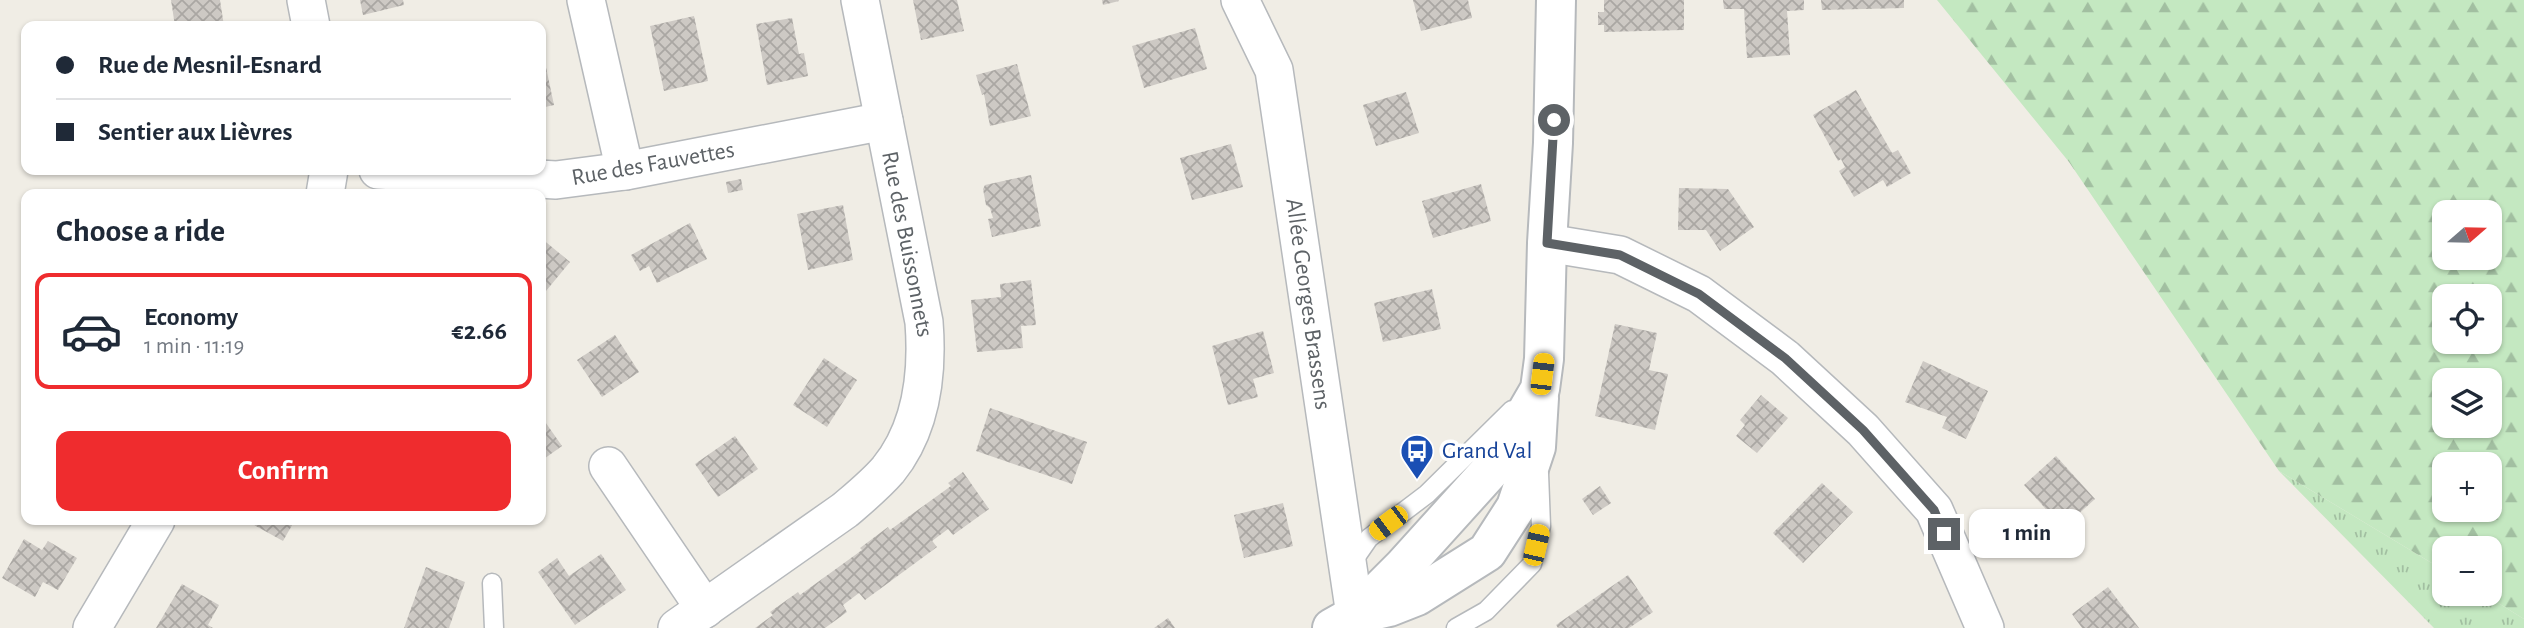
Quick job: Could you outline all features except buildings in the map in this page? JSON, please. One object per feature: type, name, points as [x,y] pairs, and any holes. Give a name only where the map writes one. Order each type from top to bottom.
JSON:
[{"type":"street","points":[[306,0],[310,21]]},
{"type":"street","points":[[586,0],[625,171]]},
{"type":"street","name":"Rue des Buissonnets","points":[[691,619],[845,510],[888,469],[917,414],[927,357],[924,322],[860,0]]},
{"type":"street","name":"Allée Georges Brassens","points":[[1240,0],[1274,70],[1347,569],[1352,624]]},
{"type":"street","points":[[1352,624],[1417,596],[1488,552],[1516,507],[1536,447],[1544,359],[1556,0]]},
{"type":"street","name":"Rue des Fauvettes","points":[[467,175],[556,180],[625,171],[884,121]]},
{"type":"street","points":[[1547,243],[1620,255],[1699,294],[1785,358],[1863,430],[1934,510],[1985,628]]},
{"type":"street","points":[[1352,624],[1497,463],[1540,389]]},
{"type":"street","points":[[608,466],[691,619]]},
{"type":"street","points":[[92,628],[153,525]]},
{"type":"lane","points":[[1347,569],[1368,538],[1427,494],[1513,408],[1540,389]]},
{"type":"lane","points":[[1456,628],[1486,611],[1532,564],[1541,526],[1536,447]]},
{"type":"lane","points":[[492,583],[494,628]]},
{"type":"green space","points":[[1937,0],[2524,0],[2524,619],[2502,605],[2502,536],[2432,536],[2432,563],[2279,471],[2069,162]]},
{"type":"green space","points":[[2279,471],[2432,563],[2432,606],[2502,605],[2524,619],[2524,628],[2434,628]]},
{"type":"place","name":"Grand Val","points":[[1417,481]]},
{"type":"route","points":[[1554,120],[1547,243],[1620,255],[1699,294],[1785,358],[1863,430],[1934,510],[1944,534]]}]
